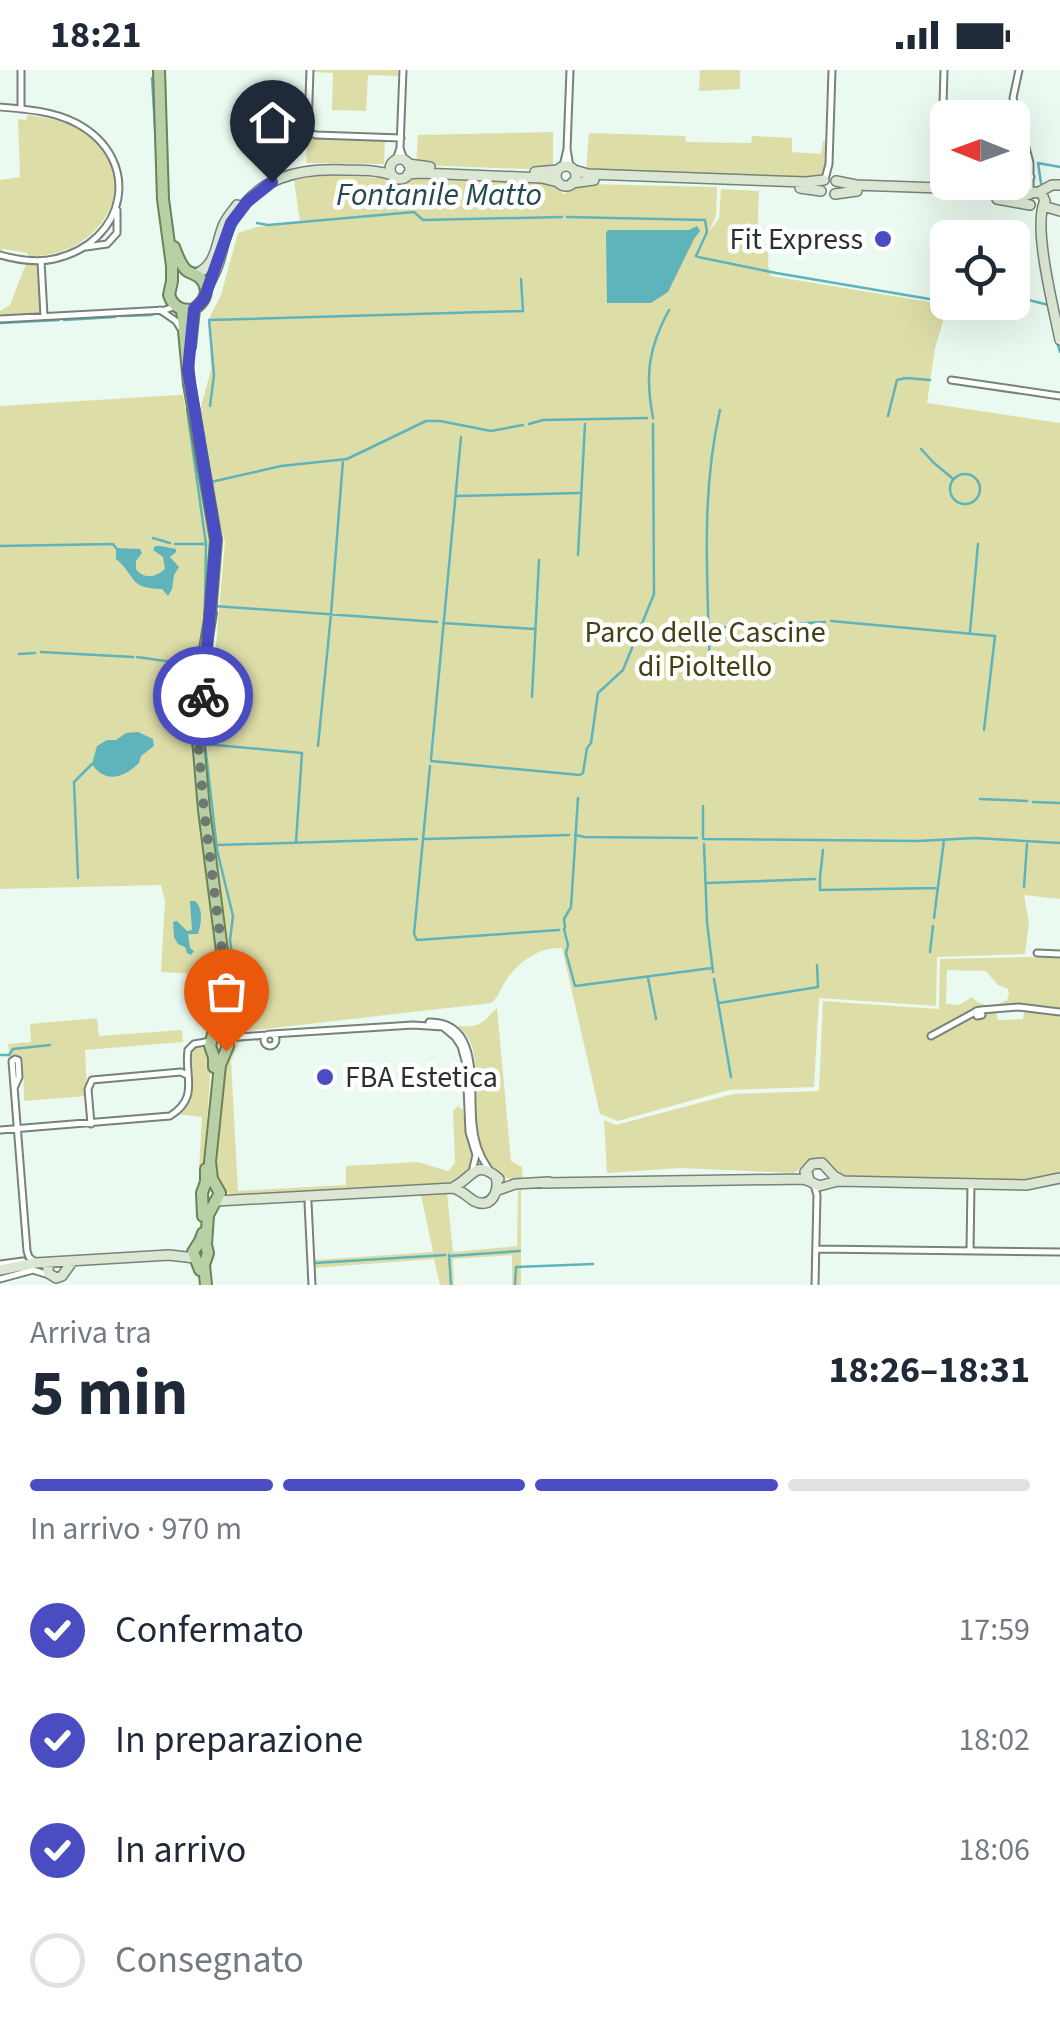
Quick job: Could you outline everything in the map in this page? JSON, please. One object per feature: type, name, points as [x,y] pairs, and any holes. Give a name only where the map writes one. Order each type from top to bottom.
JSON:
[{"type":"main road","points":[[157,70],[172,280],[169,289],[180,305],[188,370]]},
{"type":"main road","points":[[166,222],[177,255],[206,290],[203,301],[180,305]]},
{"type":"main road","points":[[172,280],[181,274],[192,274]]},
{"type":"main road","points":[[180,305],[216,540],[198,737],[220,940],[215,1030],[220,1065],[210,1162],[212,1194],[199,1253],[204,1285]]},
{"type":"street","points":[[20,70],[21,109]]},
{"type":"street","points":[[310,70],[310,133],[400,138]]},
{"type":"street","points":[[400,166],[404,70]]},
{"type":"street","points":[[558,182],[556,177],[566,168],[570,70]]},
{"type":"street","points":[[832,70],[829,164],[830,180],[838,188],[835,194]]},
{"type":"street","points":[[943,100],[944,70]]},
{"type":"street","points":[[1019,70],[1013,100],[1038,200],[1060,340]]},
{"type":"street","points":[[0,107],[68,119],[96,138],[110,154],[120,185],[117,232],[106,244],[83,247]]},
{"type":"street","points":[[192,274],[213,260],[224,224],[254,188],[270,177],[314,163],[542,172],[566,168],[588,174],[830,180],[1038,200],[1060,209]]},
{"type":"street","points":[[206,290],[231,223],[247,202],[268,184],[311,169],[378,171],[400,166],[421,172],[542,178],[566,186],[588,180],[806,188],[828,196],[850,190],[1038,200],[1058,185]]},
{"type":"street","points":[[566,168],[576,177],[572,183]]},
{"type":"street","points":[[821,191],[820,185],[830,180]]},
{"type":"street","points":[[0,255],[41,261],[62,257],[83,247],[106,226],[117,205]]},
{"type":"street","points":[[41,261],[44,315]]},
{"type":"street","points":[[44,315],[157,308],[168,302],[180,305]]},
{"type":"street","points":[[0,317],[157,310],[180,305]]},
{"type":"street","points":[[157,310],[176,320],[184,334]]},
{"type":"street","points":[[951,380],[1060,396]]},
{"type":"street","points":[[1037,953],[1060,954]]},
{"type":"street","points":[[931,1036],[979,1013],[1019,1007],[1060,1012]]},
{"type":"street","points":[[0,1130],[173,1114],[188,1098],[187,1052],[192,1046],[216,1045],[252,1034],[270,1038],[289,1032],[436,1022],[448,1025],[466,1044],[474,1132],[479,1154],[493,1174],[498,1190]]},
{"type":"street","points":[[413,1025],[443,1028],[456,1037],[464,1051],[468,1125],[476,1154],[467,1194]]},
{"type":"street","points":[[91,1124],[88,1089],[92,1080],[178,1072],[188,1075]]},
{"type":"street","points":[[15,1086],[27,1251],[52,1271]]},
{"type":"street","points":[[815,1285],[816,1183],[811,1165],[824,1164],[845,1182]]},
{"type":"street","points":[[453,1188],[480,1169],[515,1184]]},
{"type":"street","points":[[816,1183],[830,1178],[830,1170]]},
{"type":"street","points":[[212,1194],[242,1200],[310,1199],[453,1188],[484,1202],[498,1190],[515,1184],[543,1182],[713,1180],[1026,1185],[1060,1178]]},
{"type":"street","points":[[970,1251],[972,1184]]},
{"type":"street","points":[[310,1199],[312,1285]]},
{"type":"street","points":[[816,1249],[1060,1252]]},
{"type":"street","points":[[0,1278],[34,1270],[52,1271],[74,1261],[199,1253]]},
{"type":"street","points":[[0,1267],[52,1271]]},
{"type":"green space","points":[[314,70],[398,70],[398,76],[368,75],[366,111],[332,110],[333,73]]},
{"type":"green space","points":[[700,70],[740,70],[740,89],[699,91]]},
{"type":"green space","points":[[28,115],[74,127],[98,145],[111,165],[115,187],[110,208],[98,227],[80,243],[57,253],[29,256],[0,251],[0,180],[20,177],[18,119],[26,120]]},
{"type":"green space","points":[[553,132],[553,170],[416,165],[418,135]]},
{"type":"green space","points":[[589,133],[685,136],[686,142],[751,143],[752,136],[792,138],[792,152],[821,154],[823,141],[829,141],[825,170],[819,178],[586,171]]},
{"type":"green space","points":[[308,134],[385,140],[384,164],[306,163]]},
{"type":"green space","name":"Parco delle Cascine di Pioltello","points":[[321,175],[384,178],[400,183],[420,178],[546,183],[564,194],[588,184],[717,187],[716,216],[708,233],[719,218],[721,189],[759,191],[757,243],[769,244],[771,276],[930,302],[930,320],[943,320],[927,403],[1060,423],[1060,899],[1024,895],[1029,923],[1025,954],[937,957],[936,1006],[819,998],[814,1087],[729,1090],[618,1121],[600,1114],[562,948],[545,950],[522,962],[491,1003],[247,1031],[246,1022],[228,1022],[228,949],[207,747],[225,542],[200,410],[211,370],[209,319],[221,295],[238,233],[300,222],[294,180]]},
{"type":"green space","points":[[27,261],[39,261],[42,312],[0,315],[10,305]]},
{"type":"green space","points":[[183,395],[211,549],[192,739],[216,941],[213,975],[161,972],[165,901],[161,885],[0,889],[0,406]]},
{"type":"green space","points":[[1060,958],[1060,1174],[1024,1181],[847,1177],[818,1159],[794,1173],[680,1168],[607,1173],[604,1120],[616,1125],[733,1094],[819,1091],[823,1001],[939,1009],[940,959]],"holes":[[[947,970],[986,971],[998,985],[1008,989],[1007,1000],[988,1005],[972,997],[959,1005],[946,1004]],[[1025,1005],[1023,1019],[998,1020],[996,1011],[949,1029],[946,1023],[978,1006]]]},
{"type":"green space","points":[[497,1008],[511,1161],[522,1167],[523,1181],[502,1176],[488,1164],[481,1148],[472,1046],[458,1026],[481,1023]]},
{"type":"green space","points":[[97,1018],[99,1036],[182,1030],[183,1042],[85,1050],[87,1096],[24,1101],[23,1058],[10,1058],[8,1044],[31,1042],[30,1024]]},
{"type":"green space","points":[[255,1037],[260,1043],[239,1042],[231,1061],[238,1191],[346,1185],[346,1166],[418,1162],[448,1171],[455,1163],[453,1111],[458,1106],[463,1110],[473,1154],[469,1171],[448,1185],[234,1196],[224,1191],[214,1177],[222,1063],[237,1041]]},
{"type":"green space","points":[[194,1047],[206,1050],[211,1062],[204,1165],[199,1168],[202,1117],[177,1114],[191,1095],[189,1054]]},
{"type":"green space","points":[[521,1189],[521,1285],[512,1285],[512,1255],[453,1259],[454,1285],[440,1285],[434,1259],[313,1268],[313,1260],[433,1252],[423,1194],[447,1193],[453,1252],[517,1246]]},
{"type":"water","points":[[697,226],[700,231],[668,292],[651,303],[607,303],[608,230],[689,230]]},
{"type":"water","points":[[155,546],[176,549],[170,557],[179,567],[168,596],[162,589],[138,584],[116,559],[116,548],[140,549],[136,569],[146,576],[154,575],[165,569],[163,557],[153,550]]},
{"type":"water","points":[[138,732],[153,739],[154,746],[133,768],[115,777],[103,774],[92,764],[97,746]]},
{"type":"water","points":[[190,901],[198,904],[201,917],[198,934],[188,934],[194,951],[191,955],[174,937],[173,922],[192,930]]},
{"type":"waterway","points":[[152,78],[157,161]]},
{"type":"waterway","points":[[1041,183],[1038,163],[1060,167]]},
{"type":"waterway","name":"Fontanile Matto","points":[[257,223],[414,212],[423,220],[562,217]]},
{"type":"waterway","name":"Fontanile Matto","points":[[567,217],[705,220],[707,232],[696,256]]},
{"type":"waterway","points":[[698,257],[930,299]]},
{"type":"waterway","points":[[188,265],[199,267]]},
{"type":"waterway","points":[[210,406],[214,375],[209,320],[523,311],[521,279]]},
{"type":"waterway","points":[[1030,300],[1049,305]]},
{"type":"waterway","points":[[653,418],[650,362],[669,310]]},
{"type":"waterway","points":[[121,316],[152,315]]},
{"type":"waterway","points":[[64,320],[115,317]]},
{"type":"waterway","points":[[0,323],[59,320]]},
{"type":"waterway","points":[[1057,342],[1060,352]]},
{"type":"waterway","points":[[888,416],[897,380],[930,380]]},
{"type":"waterway","points":[[187,409],[206,544]]},
{"type":"waterway","points":[[710,674],[708,509],[720,410]]},
{"type":"waterway","points":[[529,424],[543,420],[647,418]]},
{"type":"waterway","points":[[211,484],[281,466],[347,459],[426,421],[491,431],[523,425]]},
{"type":"waterway","points":[[578,555],[585,424]]},
{"type":"waterway","points":[[431,761],[583,773],[598,693],[623,670],[654,594],[653,424]]},
{"type":"waterway","points":[[431,759],[461,437]]},
{"type":"waterway","points":[[921,449],[952,478]]},
{"type":"waterway","points":[[318,746],[343,460]]},
{"type":"waterway","points":[[965,474],[976,478],[980,489],[976,500],[965,504],[954,500],[950,489],[954,478],[965,474]]},
{"type":"waterway","points":[[457,496],[579,493]]},
{"type":"waterway","points":[[153,538],[170,543]]},
{"type":"waterway","points":[[0,546],[113,544],[116,548]]},
{"type":"waterway","points":[[175,544],[206,544],[205,604]]},
{"type":"waterway","points":[[970,632],[978,544]]},
{"type":"waterway","points":[[532,697],[539,560]]},
{"type":"waterway","points":[[215,606],[437,622]]},
{"type":"waterway","points":[[831,621],[995,636],[984,730]]},
{"type":"waterway","points":[[711,628],[825,622]]},
{"type":"waterway","points":[[443,623],[534,629]]},
{"type":"waterway","points":[[205,739],[212,637]]},
{"type":"waterway","points":[[41,652],[133,657]]},
{"type":"waterway","points":[[19,654],[35,653]]},
{"type":"waterway","points":[[137,657],[198,661]]},
{"type":"waterway","points":[[241,1016],[230,940],[233,916],[217,850],[205,744],[302,753],[296,842]]},
{"type":"waterway","points":[[78,878],[74,782],[92,764]]},
{"type":"waterway","points":[[430,766],[414,934],[417,940],[559,930]]},
{"type":"waterway","points":[[565,928],[564,919],[571,907],[578,798]]},
{"type":"waterway","points":[[980,799],[1027,801]]},
{"type":"waterway","points":[[1033,802],[1060,803]]},
{"type":"waterway","points":[[703,806],[703,837]]},
{"type":"waterway","points":[[424,839],[569,835]]},
{"type":"waterway","points":[[575,835],[697,838]]},
{"type":"waterway","points":[[703,839],[975,838],[1060,843]]},
{"type":"waterway","points":[[218,845],[417,839]]},
{"type":"waterway","points":[[934,918],[944,840]]},
{"type":"waterway","points":[[704,844],[713,972]]},
{"type":"waterway","points":[[1024,887],[1027,844]]},
{"type":"waterway","points":[[820,877],[823,850]]},
{"type":"waterway","points":[[707,883],[815,879]]},
{"type":"waterway","points":[[820,879],[820,890],[938,888]]},
{"type":"waterway","points":[[930,952],[933,926]]},
{"type":"waterway","points":[[564,929],[575,986],[712,968]]},
{"type":"waterway","points":[[719,1003],[818,987],[817,965]]},
{"type":"waterway","points":[[648,978],[656,1019]]},
{"type":"waterway","points":[[714,979],[731,1077]]},
{"type":"waterway","points":[[0,1055],[9,1055],[13,1049],[50,1045]]},
{"type":"waterway","points":[[449,1256],[520,1251]]},
{"type":"waterway","points":[[315,1263],[445,1255]]},
{"type":"waterway","points":[[449,1255],[451,1285]]},
{"type":"waterway","points":[[515,1285],[516,1267],[593,1264]]},
{"type":"way so far","points":[[203,696],[198,740],[222,951],[219,1029],[228,1044],[226,1051]]},
{"type":"place","name":"Fit Express","points":[[883,239]]},
{"type":"place","name":"FBA Estetica","points":[[325,1077]]},
{"type":"route","points":[[203,696],[216,540],[188,370],[194,309],[204,299],[231,223],[240,209],[272,182]]}]
